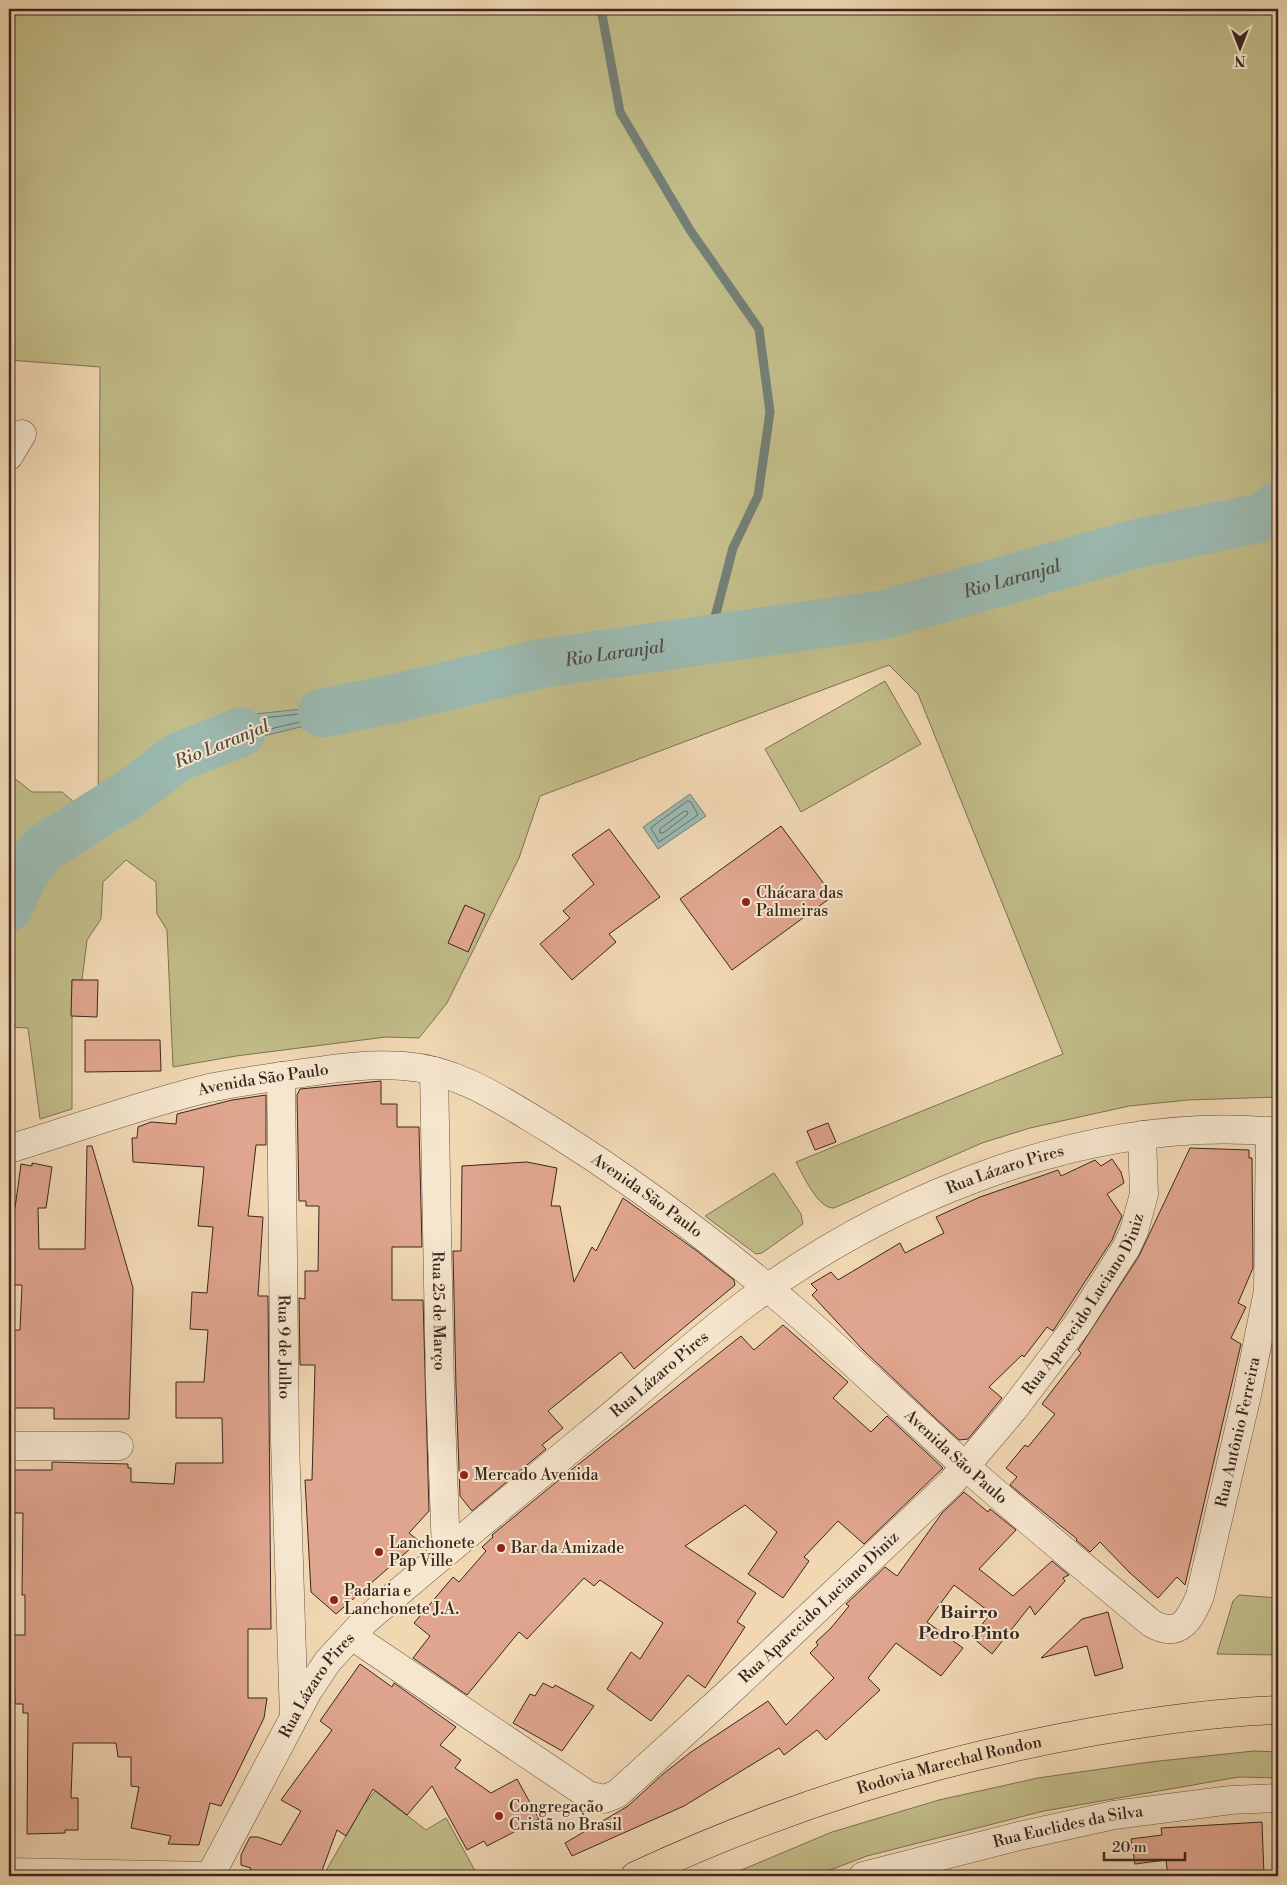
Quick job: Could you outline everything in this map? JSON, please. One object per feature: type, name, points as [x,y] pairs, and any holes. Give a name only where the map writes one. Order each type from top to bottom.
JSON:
[{"type":"main road","name":"Rodovia Marechal Rondon","points":[[635,1876],[697,1847],[800,1807],[884,1780],[1032,1743],[1142,1723],[1278,1710]]},
{"type":"street","name":"Avenida São Paulo","points":[[9,1149],[204,1090],[282,1076],[372,1066],[404,1066],[434,1071],[485,1090],[597,1159],[662,1205],[769,1289],[965,1466],[1151,1623],[1161,1628],[1173,1629]]},
{"type":"street","name":"Rua 25 de Março","points":[[434,1071],[440,1388],[446,1552]]},
{"type":"street","name":"Rua 9 de Julho","points":[[282,1076],[285,1441],[294,1716]]},
{"type":"street","name":"Rua Lázaro Pires","points":[[210,1876],[294,1716],[328,1661],[365,1621],[745,1305],[835,1246],[891,1215],[936,1194],[1034,1158],[1091,1143],[1142,1135],[1185,1132],[1274,1132]]},
{"type":"street","name":"Rua Antônio Ferreira","points":[[1173,1629],[1188,1621],[1200,1596],[1247,1394],[1268,1291],[1273,1260],[1274,1132]]},
{"type":"street","name":"Rua Aparecido Luciano Diniz","points":[[352,1636],[588,1796],[604,1799],[617,1794],[727,1694],[951,1483],[1013,1410],[1062,1347],[1126,1248],[1134,1231],[1144,1194],[1142,1135]]},
{"type":"street","points":[[9,1446],[119,1446]]},
{"type":"street","points":[[291,1618],[328,1661]]},
{"type":"street","name":"Rua Euclides da Silva","points":[[863,1876],[1019,1836],[1114,1815],[1231,1800],[1278,1798]]},
{"type":"street","points":[[9,1872],[210,1876]]},
{"type":"shaded area","points":[[9,9],[1278,9],[1278,1097],[1188,1100],[1129,1106],[1030,1128],[982,1143],[834,1208],[822,1203],[807,1183],[796,1162],[1063,1054],[918,694],[889,665],[540,796],[519,858],[447,1003],[419,1038],[386,1037],[236,1056],[173,1067],[167,930],[157,914],[156,882],[126,860],[103,882],[101,919],[87,940],[82,980],[72,980],[72,1109],[40,1119],[28,1028],[9,1027],[9,774],[32,792],[62,792],[98,822],[100,367],[9,360]]},
{"type":"shaded area","points":[[885,681],[921,744],[801,812],[765,749]]},
{"type":"shaded area","points":[[774,1173],[801,1214],[803,1224],[762,1253],[756,1254],[705,1216]]},
{"type":"shaded area","points":[[1239,1595],[1278,1598],[1278,1655],[1217,1654],[1233,1601]]},
{"type":"shaded area","points":[[1254,1751],[1278,1752],[1278,1778],[1239,1777],[1044,1811],[867,1856],[814,1876],[727,1876],[832,1832],[939,1800],[1038,1778],[1150,1762]]},
{"type":"shaded area","points":[[375,1791],[426,1830],[446,1818],[478,1876],[323,1876],[363,1806]]},
{"type":"water","points":[[388,700],[321,722],[255,738],[180,767],[176,744],[236,716]]},
{"type":"water","points":[[690,794],[706,816],[658,849],[643,827]]},
{"type":"building","points":[[781,826],[833,896],[732,970],[680,899]]},
{"type":"building","points":[[609,829],[660,897],[609,934],[616,942],[572,980],[540,944],[570,918],[563,911],[594,884],[572,855]]},
{"type":"building","points":[[465,905],[485,914],[468,952],[448,943]]},
{"type":"building","points":[[72,980],[98,980],[97,1017],[71,1016]]},
{"type":"building","points":[[85,1040],[160,1040],[161,1071],[85,1072]]},
{"type":"building","points":[[381,1081],[381,1104],[397,1104],[397,1127],[419,1127],[422,1247],[392,1247],[392,1300],[423,1300],[429,1511],[409,1533],[419,1541],[336,1614],[311,1592],[305,1480],[312,1480],[315,1365],[300,1365],[299,1298],[305,1299],[305,1271],[318,1271],[319,1206],[306,1206],[306,1201],[299,1201],[297,1095],[300,1089]]},
{"type":"building","points":[[266,1095],[266,1145],[256,1145],[248,1216],[263,1217],[258,1296],[268,1296],[271,1629],[248,1629],[248,1698],[267,1698],[264,1718],[221,1806],[210,1803],[199,1845],[168,1844],[171,1836],[131,1828],[139,1787],[131,1786],[131,1757],[118,1757],[116,1743],[73,1743],[71,1798],[78,1798],[78,1830],[65,1830],[65,1833],[27,1834],[28,1713],[23,1713],[23,1704],[15,1704],[14,1675],[14,1635],[25,1635],[25,1595],[22,1595],[23,1513],[9,1513],[9,1470],[52,1470],[52,1462],[128,1464],[128,1468],[131,1468],[131,1482],[174,1484],[176,1463],[223,1463],[222,1418],[176,1418],[176,1382],[204,1382],[208,1330],[190,1329],[192,1292],[207,1293],[213,1227],[198,1226],[204,1167],[133,1162],[132,1138],[137,1138],[138,1127],[151,1122],[176,1124],[177,1114],[232,1100]]},
{"type":"building","points":[[828,1123],[836,1142],[815,1150],[807,1131]]},
{"type":"building","points":[[87,1146],[92,1146],[133,1288],[129,1419],[54,1419],[54,1408],[9,1408],[9,1330],[20,1330],[22,1285],[9,1285],[9,1208],[15,1208],[21,1164],[32,1166],[32,1163],[52,1167],[46,1208],[38,1208],[39,1249],[85,1249]]},
{"type":"building","points":[[1190,1148],[1249,1150],[1249,1158],[1252,1158],[1253,1268],[1238,1303],[1246,1307],[1231,1338],[1241,1344],[1185,1585],[1177,1577],[1158,1598],[1100,1542],[1090,1552],[1077,1539],[1010,1485],[1017,1477],[1006,1468],[1025,1445],[1028,1447],[1055,1414],[1042,1404],[1081,1353],[1078,1350],[1139,1256]]},
{"type":"building","points":[[1112,1159],[1121,1172],[1124,1183],[1107,1194],[1122,1216],[1112,1240],[1053,1331],[1047,1327],[1024,1357],[1022,1355],[989,1387],[1002,1398],[968,1439],[959,1440],[933,1416],[863,1350],[812,1295],[817,1290],[811,1284],[831,1272],[838,1280],[900,1243],[905,1253],[944,1233],[936,1217],[980,1197],[1058,1170],[1061,1176],[1095,1160],[1101,1166]]},
{"type":"building","points":[[527,1162],[557,1168],[551,1206],[560,1206],[574,1282],[592,1247],[596,1251],[623,1198],[697,1251],[734,1280],[735,1285],[634,1369],[621,1352],[548,1411],[563,1428],[542,1445],[546,1449],[472,1511],[460,1496],[456,1388],[453,1251],[461,1251],[462,1166]]},
{"type":"building","points":[[783,1325],[848,1382],[833,1398],[871,1432],[887,1416],[943,1468],[864,1544],[838,1521],[804,1557],[809,1561],[783,1598],[748,1574],[777,1532],[745,1505],[685,1546],[756,1593],[737,1622],[745,1627],[705,1688],[688,1675],[651,1721],[607,1689],[631,1652],[640,1659],[663,1623],[600,1580],[594,1586],[584,1578],[527,1639],[519,1632],[467,1695],[413,1658],[430,1636],[414,1623],[453,1577],[459,1582],[486,1551],[482,1547],[493,1537],[492,1535],[741,1336],[754,1350]]},
{"type":"building","points":[[964,1492],[988,1512],[990,1509],[1016,1530],[979,1569],[1013,1596],[1052,1561],[1069,1575],[1063,1578],[1065,1581],[1035,1615],[1030,1606],[992,1654],[972,1637],[991,1613],[954,1585],[927,1622],[963,1648],[941,1676],[896,1643],[868,1678],[880,1690],[826,1740],[817,1730],[784,1755],[779,1748],[684,1806],[572,1856],[565,1843],[628,1806],[663,1774],[691,1752],[768,1701],[786,1725],[834,1678],[810,1653],[818,1645],[816,1642],[831,1628],[849,1606],[846,1604],[885,1567],[897,1576],[942,1513]]},
{"type":"building","points":[[1108,1612],[1123,1668],[1095,1676],[1087,1646],[1041,1658],[1082,1619]]},
{"type":"building","points":[[360,1664],[392,1687],[394,1683],[456,1727],[440,1745],[461,1760],[455,1768],[491,1793],[517,1779],[539,1819],[487,1846],[484,1841],[467,1850],[432,1786],[407,1815],[373,1789],[346,1836],[337,1830],[320,1876],[248,1876],[251,1868],[241,1865],[241,1855],[250,1837],[258,1837],[281,1845],[301,1811],[281,1800],[332,1730],[320,1721]]},
{"type":"building","points":[[543,1683],[553,1688],[555,1685],[594,1706],[562,1751],[513,1723],[530,1694],[535,1696]]},
{"type":"building","points":[[1262,1822],[1264,1876],[1168,1876],[1166,1860],[1135,1864],[1131,1839],[1162,1835],[1161,1828]]},
{"type":"waterway","points":[[601,9],[620,112],[690,230],[759,329],[770,412],[758,496],[733,548],[709,640]]},
{"type":"waterway","name":"Rio Laranjal","points":[[322,713],[388,700],[544,663],[882,615],[1135,544],[1260,518],[1278,506]]},
{"type":"waterway","name":"Rio Laranjal","points":[[9,907],[21,879],[42,849],[128,795],[178,757],[241,732]]},
{"type":"place","name":"Chácara das Palmeiras","points":[[746,902]]},
{"type":"place","name":"Mercado Avenida","points":[[464,1475]]},
{"type":"place","name":"Bar da Amizade","points":[[501,1548]]},
{"type":"place","name":"Lanchonete Pap Ville","points":[[379,1552]]},
{"type":"place","name":"Padaria e Lanchonete J.A.","points":[[334,1600]]},
{"type":"place","name":"Congregação Cristã no Brasil","points":[[499,1816]]},
{"type":"district","name":"Bairro Pedro Pinto","points":[[969,1622]]}]
